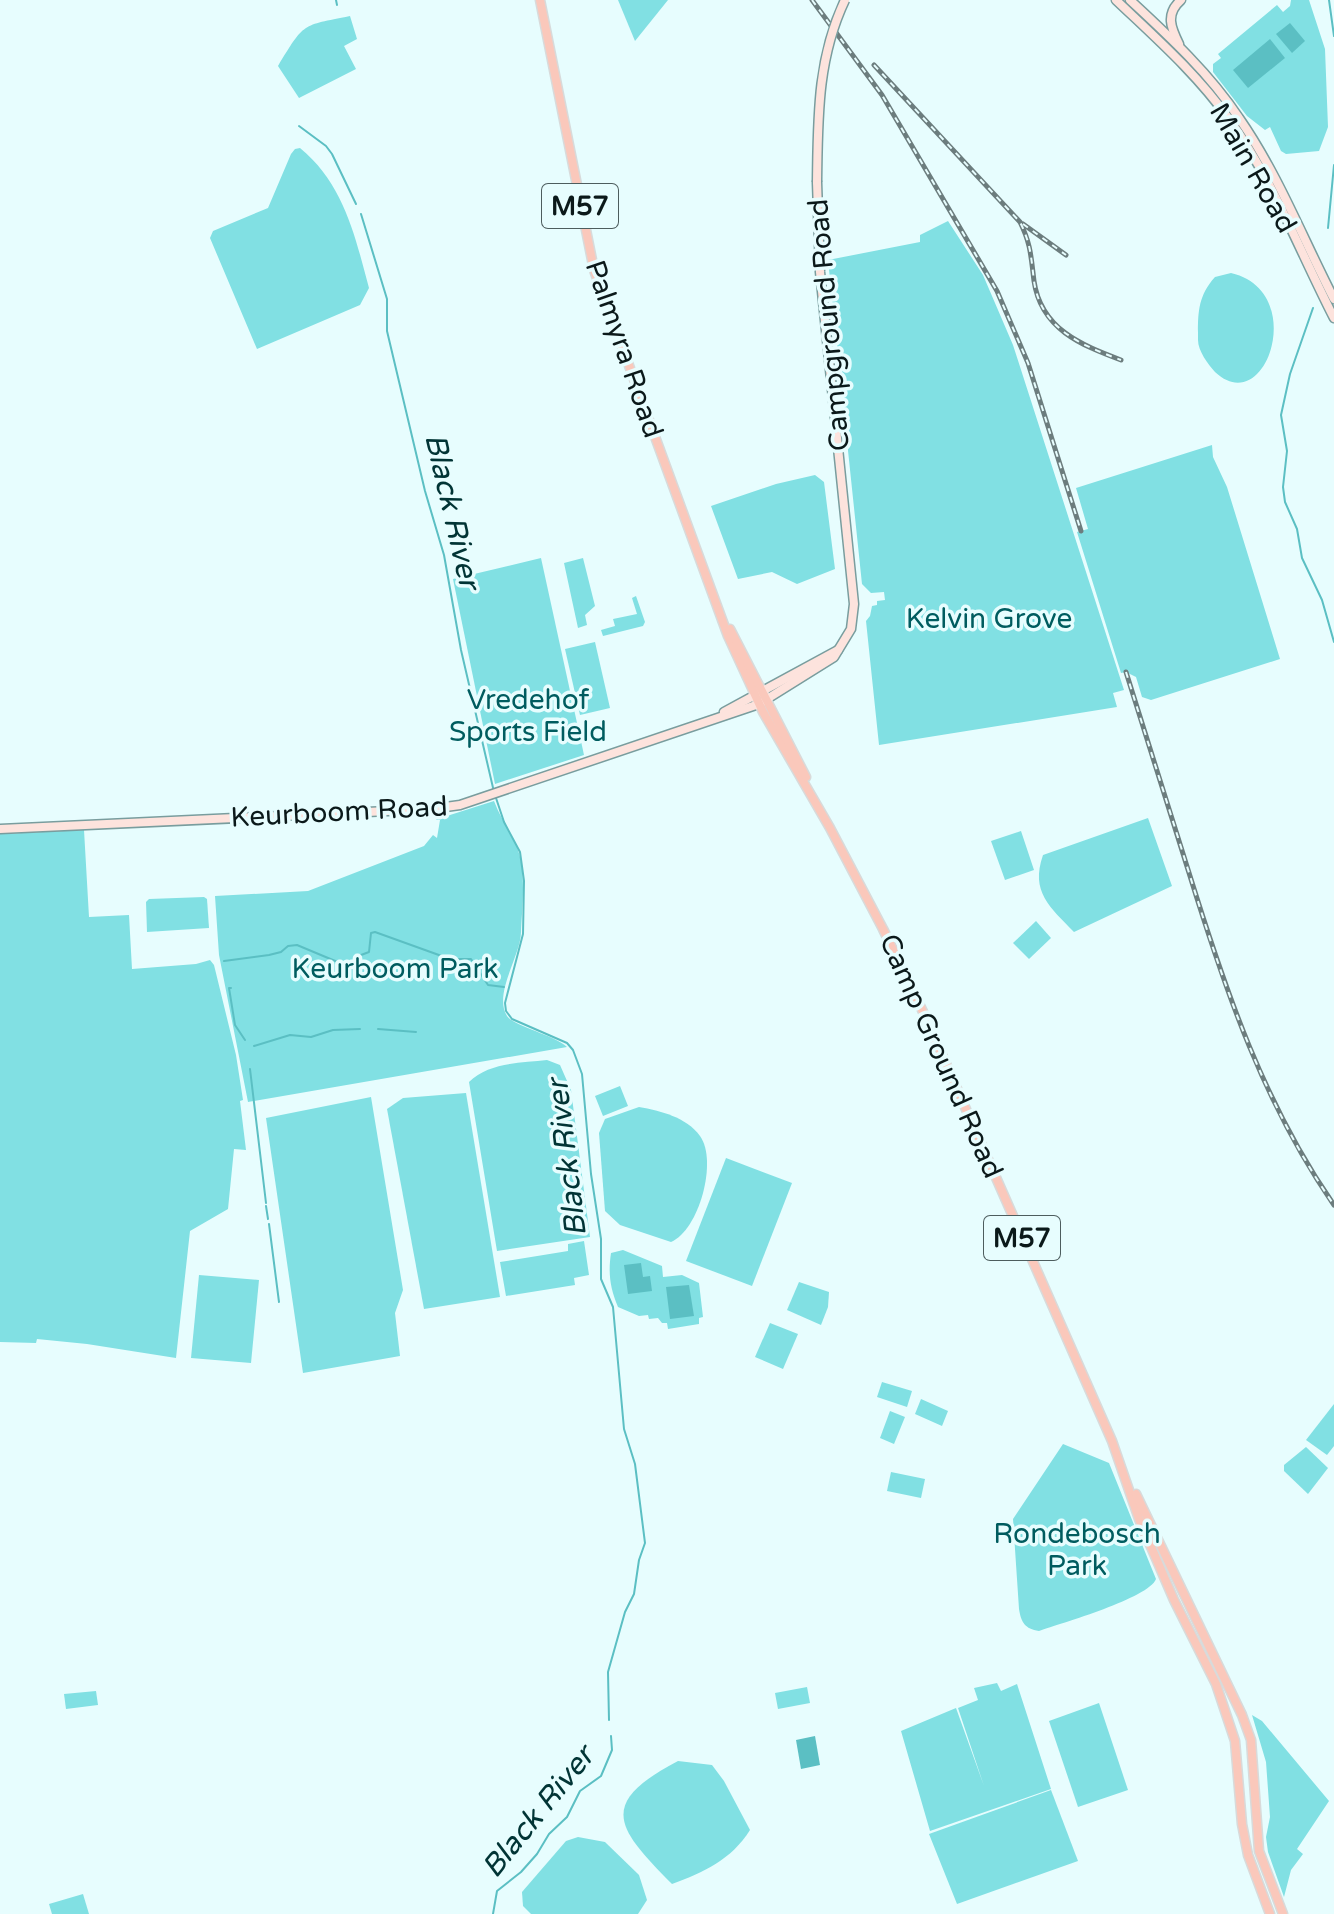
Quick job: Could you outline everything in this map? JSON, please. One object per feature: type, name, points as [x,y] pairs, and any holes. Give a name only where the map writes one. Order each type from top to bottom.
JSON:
[{"type":"main road","name":"Palmyra Road","points":[[540,0],[594,270],[728,636],[760,698]]},
{"type":"main road","name":"Campground Road","points":[[760,698],[839,649],[851,629],[854,604],[821,284],[817,182],[819,88],[827,50],[845,0]]},
{"type":"main road","name":"Main Road","points":[[1116,0],[1182,63],[1231,120],[1268,183],[1334,318]]},
{"type":"main road","name":"Main Road","points":[[1130,0],[1222,95],[1247,130],[1275,179],[1334,299]]},
{"type":"main road","points":[[1181,0],[1173,8],[1171,22],[1183,52]]},
{"type":"main road","name":"Keurboom Road","points":[[0,829],[456,806],[712,719],[760,698]]},
{"type":"main road","name":"Camp Ground Road","points":[[760,698],[881,923],[924,1014],[1125,1476],[1238,1703],[1251,1740],[1259,1851],[1283,1914]]},
{"type":"main road","name":"Camp Ground Road","points":[[1125,1476],[1139,1519],[1174,1600],[1223,1701],[1235,1741],[1242,1824],[1248,1855],[1270,1914]]},
{"type":"main road","points":[[1255,1777],[1241,1792],[1250,1795],[1256,1805]]},
{"type":"green space","points":[[618,0],[668,0],[635,41]]},
{"type":"green space","points":[[1291,0],[1309,0],[1325,49],[1328,127],[1319,151],[1286,154],[1281,151],[1270,127],[1265,130],[1247,116],[1213,72],[1213,64],[1221,58],[1218,54],[1277,5],[1283,12],[1290,6]]},
{"type":"green space","points":[[350,16],[357,39],[344,46],[356,69],[299,98],[278,66],[306,28]]},
{"type":"green space","points":[[300,148],[327,178],[346,212],[369,288],[360,305],[257,349],[210,238],[213,231],[268,208],[291,154]]},
{"type":"green space","name":"Kelvin Grove","points":[[948,221],[983,275],[1013,345],[1124,690],[1113,693],[1117,707],[879,745],[866,621],[872,606],[877,605],[877,601],[885,600],[884,592],[871,593],[862,584],[828,260],[920,242],[920,235]]},
{"type":"green space","points":[[1231,273],[1255,284],[1269,303],[1274,325],[1271,347],[1263,367],[1250,379],[1234,382],[1212,369],[1198,344],[1199,314],[1205,292],[1215,277]]},
{"type":"green space","points":[[1212,445],[1213,457],[1227,487],[1280,659],[1151,700],[1142,697],[1136,677],[1121,673],[1077,532],[1088,529],[1076,488]]},
{"type":"green space","points":[[815,475],[824,482],[835,569],[797,584],[772,572],[738,579],[711,506],[776,484]]},
{"type":"green space","name":"Vredehof Sports Field","points":[[541,558],[584,755],[495,784],[453,579]]},
{"type":"green space","points":[[583,558],[595,606],[585,615],[587,625],[578,628],[564,563]]},
{"type":"green space","points":[[636,596],[645,622],[643,626],[603,636],[601,630],[615,626],[613,619],[637,614],[632,598]]},
{"type":"green space","points":[[595,642],[610,708],[580,715],[565,649]]},
{"type":"green space","name":"Keurboom Park","points":[[494,801],[516,845],[523,876],[520,941],[505,986],[504,1007],[511,1020],[567,1047],[248,1102],[219,955],[215,896],[308,891],[424,846],[433,835],[437,838],[440,820],[436,820],[439,816]]},
{"type":"green space","points":[[1148,818],[1172,886],[1074,932],[1050,906],[1041,889],[1039,879],[1043,855]]},
{"type":"green space","points":[[84,830],[89,917],[129,915],[132,969],[210,960],[214,965],[236,1055],[246,1150],[234,1149],[228,1209],[190,1231],[176,1358],[37,1339],[36,1343],[0,1342],[0,834]]},
{"type":"green space","points":[[1021,831],[1034,870],[1005,880],[991,841]]},
{"type":"green space","points":[[149,899],[207,899],[209,928],[147,932],[146,902]]},
{"type":"green space","points":[[1036,921],[1051,938],[1029,959],[1013,943]]},
{"type":"green space","points":[[547,1060],[560,1065],[571,1090],[590,1237],[497,1251],[469,1082],[496,1067]]},
{"type":"green space","points":[[620,1086],[628,1106],[603,1116],[595,1096]]},
{"type":"green space","points":[[466,1093],[500,1297],[424,1309],[387,1109],[403,1098]]},
{"type":"green space","points":[[371,1097],[403,1290],[395,1313],[400,1356],[303,1373],[266,1118]]},
{"type":"green space","points":[[639,1107],[680,1120],[694,1129],[705,1147],[707,1161],[703,1194],[690,1224],[671,1242],[620,1225],[605,1211],[599,1133],[605,1119]]},
{"type":"green space","points":[[726,1158],[792,1183],[752,1286],[686,1261]]},
{"type":"green space","points":[[584,1241],[589,1275],[574,1278],[575,1285],[506,1296],[500,1262],[568,1251],[568,1244]]},
{"type":"green space","points":[[623,1250],[662,1266],[663,1277],[682,1275],[699,1283],[703,1317],[699,1318],[699,1324],[668,1329],[667,1323],[662,1323],[658,1318],[649,1319],[648,1315],[639,1316],[618,1307],[610,1280],[610,1260],[611,1253]]},
{"type":"green space","points":[[199,1275],[259,1280],[251,1363],[191,1358]]},
{"type":"green space","points":[[799,1282],[829,1292],[828,1307],[821,1325],[787,1310]]},
{"type":"green space","points":[[770,1323],[798,1334],[783,1369],[755,1357]]},
{"type":"green space","points":[[882,1382],[912,1391],[907,1407],[877,1397]]},
{"type":"green space","points":[[921,1399],[948,1411],[942,1426],[915,1414]]},
{"type":"green space","points":[[1334,1404],[1334,1446],[1327,1455],[1306,1440]]},
{"type":"green space","points":[[890,1411],[905,1417],[894,1444],[880,1438]]},
{"type":"green space","name":"Rondebosch Park","points":[[1063,1444],[1109,1463],[1156,1579],[1150,1586],[1122,1602],[1039,1631],[1027,1627],[1020,1614],[1013,1519]]},
{"type":"green space","points":[[1306,1447],[1328,1468],[1308,1494],[1284,1471],[1284,1465]]},
{"type":"green space","points":[[891,1472],[925,1479],[921,1498],[887,1491]]},
{"type":"green space","points":[[997,1683],[1001,1691],[1017,1684],[1051,1789],[930,1831],[901,1731],[956,1708],[984,1786],[958,1708],[978,1700],[974,1688]]},
{"type":"green space","points":[[807,1687],[810,1703],[778,1709],[775,1693]]},
{"type":"green space","points":[[96,1691],[98,1705],[66,1709],[64,1694]]},
{"type":"green space","points":[[1099,1703],[1128,1790],[1078,1807],[1049,1721]]},
{"type":"green space","points":[[1252,1715],[1262,1721],[1329,1801],[1297,1849],[1303,1854],[1291,1870],[1284,1897],[1268,1852],[1266,1837],[1270,1817],[1266,1762]]},
{"type":"green space","points":[[678,1761],[712,1765],[750,1830],[716,1864],[672,1884],[638,1847],[628,1832],[624,1818],[626,1804],[635,1790]]},
{"type":"green space","points":[[1051,1790],[1078,1861],[957,1904],[929,1834]]},
{"type":"green space","points":[[578,1837],[605,1842],[639,1875],[647,1900],[638,1914],[531,1914],[523,1906],[522,1892],[566,1841]]},
{"type":"green space","points":[[83,1894],[89,1914],[52,1914],[49,1904]]},
{"type":"shaded area","points":[[1290,23],[1305,41],[1292,53],[1276,34]]},
{"type":"shaded area","points":[[1270,39],[1285,58],[1248,88],[1233,70]]},
{"type":"shaded area","points":[[641,1263],[643,1277],[650,1276],[652,1291],[628,1294],[624,1265]]},
{"type":"shaded area","points":[[689,1285],[694,1316],[670,1319],[666,1287]]},
{"type":"shaded area","points":[[815,1736],[820,1765],[801,1769],[796,1740]]},
{"type":"waterway","name":"Black River","points":[[336,0],[337,5]]},
{"type":"waterway","points":[[1329,0],[1334,36]]},
{"type":"waterway","name":"Black River","points":[[299,126],[332,154],[356,204]]},
{"type":"waterway","points":[[1328,228],[1334,165]]},
{"type":"waterway","name":"Black River","points":[[361,214],[387,299],[387,331],[425,491],[444,555],[461,650],[494,792]]},
{"type":"waterway","points":[[1313,308],[1290,374],[1281,415],[1287,451],[1283,487],[1285,502],[1297,529],[1302,558],[1322,600],[1334,642]]},
{"type":"waterway","name":"Black River","points":[[496,798],[504,822],[520,852],[524,881],[523,934],[505,1003],[506,1011],[512,1019],[567,1043],[582,1074],[591,1174],[601,1239],[601,1279],[613,1307],[624,1429],[635,1464],[645,1543],[634,1594],[625,1612],[608,1672],[609,1720]]},
{"type":"waterway","points":[[361,955],[369,952],[371,933],[375,932],[450,959],[471,959],[488,985],[504,987]]},
{"type":"waterway","points":[[224,961],[269,955],[297,945],[340,963]]},
{"type":"waterway","points":[[231,988],[235,1025],[245,1040]]},
{"type":"waterway","points":[[254,1046],[290,1035],[311,1037],[333,1030],[360,1029]]},
{"type":"waterway","points":[[378,1029],[416,1032]]},
{"type":"waterway","points":[[250,1069],[266,1203]]},
{"type":"waterway","points":[[266,1206],[268,1219]]},
{"type":"waterway","points":[[269,1224],[279,1302]]},
{"type":"waterway","name":"Black River","points":[[493,1914],[497,1891],[537,1854],[549,1834],[567,1817],[580,1791],[601,1776],[612,1750],[611,1736]]},
{"type":"railway","points":[[812,0],[882,95],[997,291],[1028,363],[1081,531]]},
{"type":"railway","points":[[874,65],[1020,222],[1028,244],[1038,298],[1054,323],[1078,341],[1121,360]]},
{"type":"railway","points":[[1023,224],[1066,255]]},
{"type":"railway","points":[[1126,672],[1204,919],[1249,1046],[1287,1127],[1334,1205]]}]
